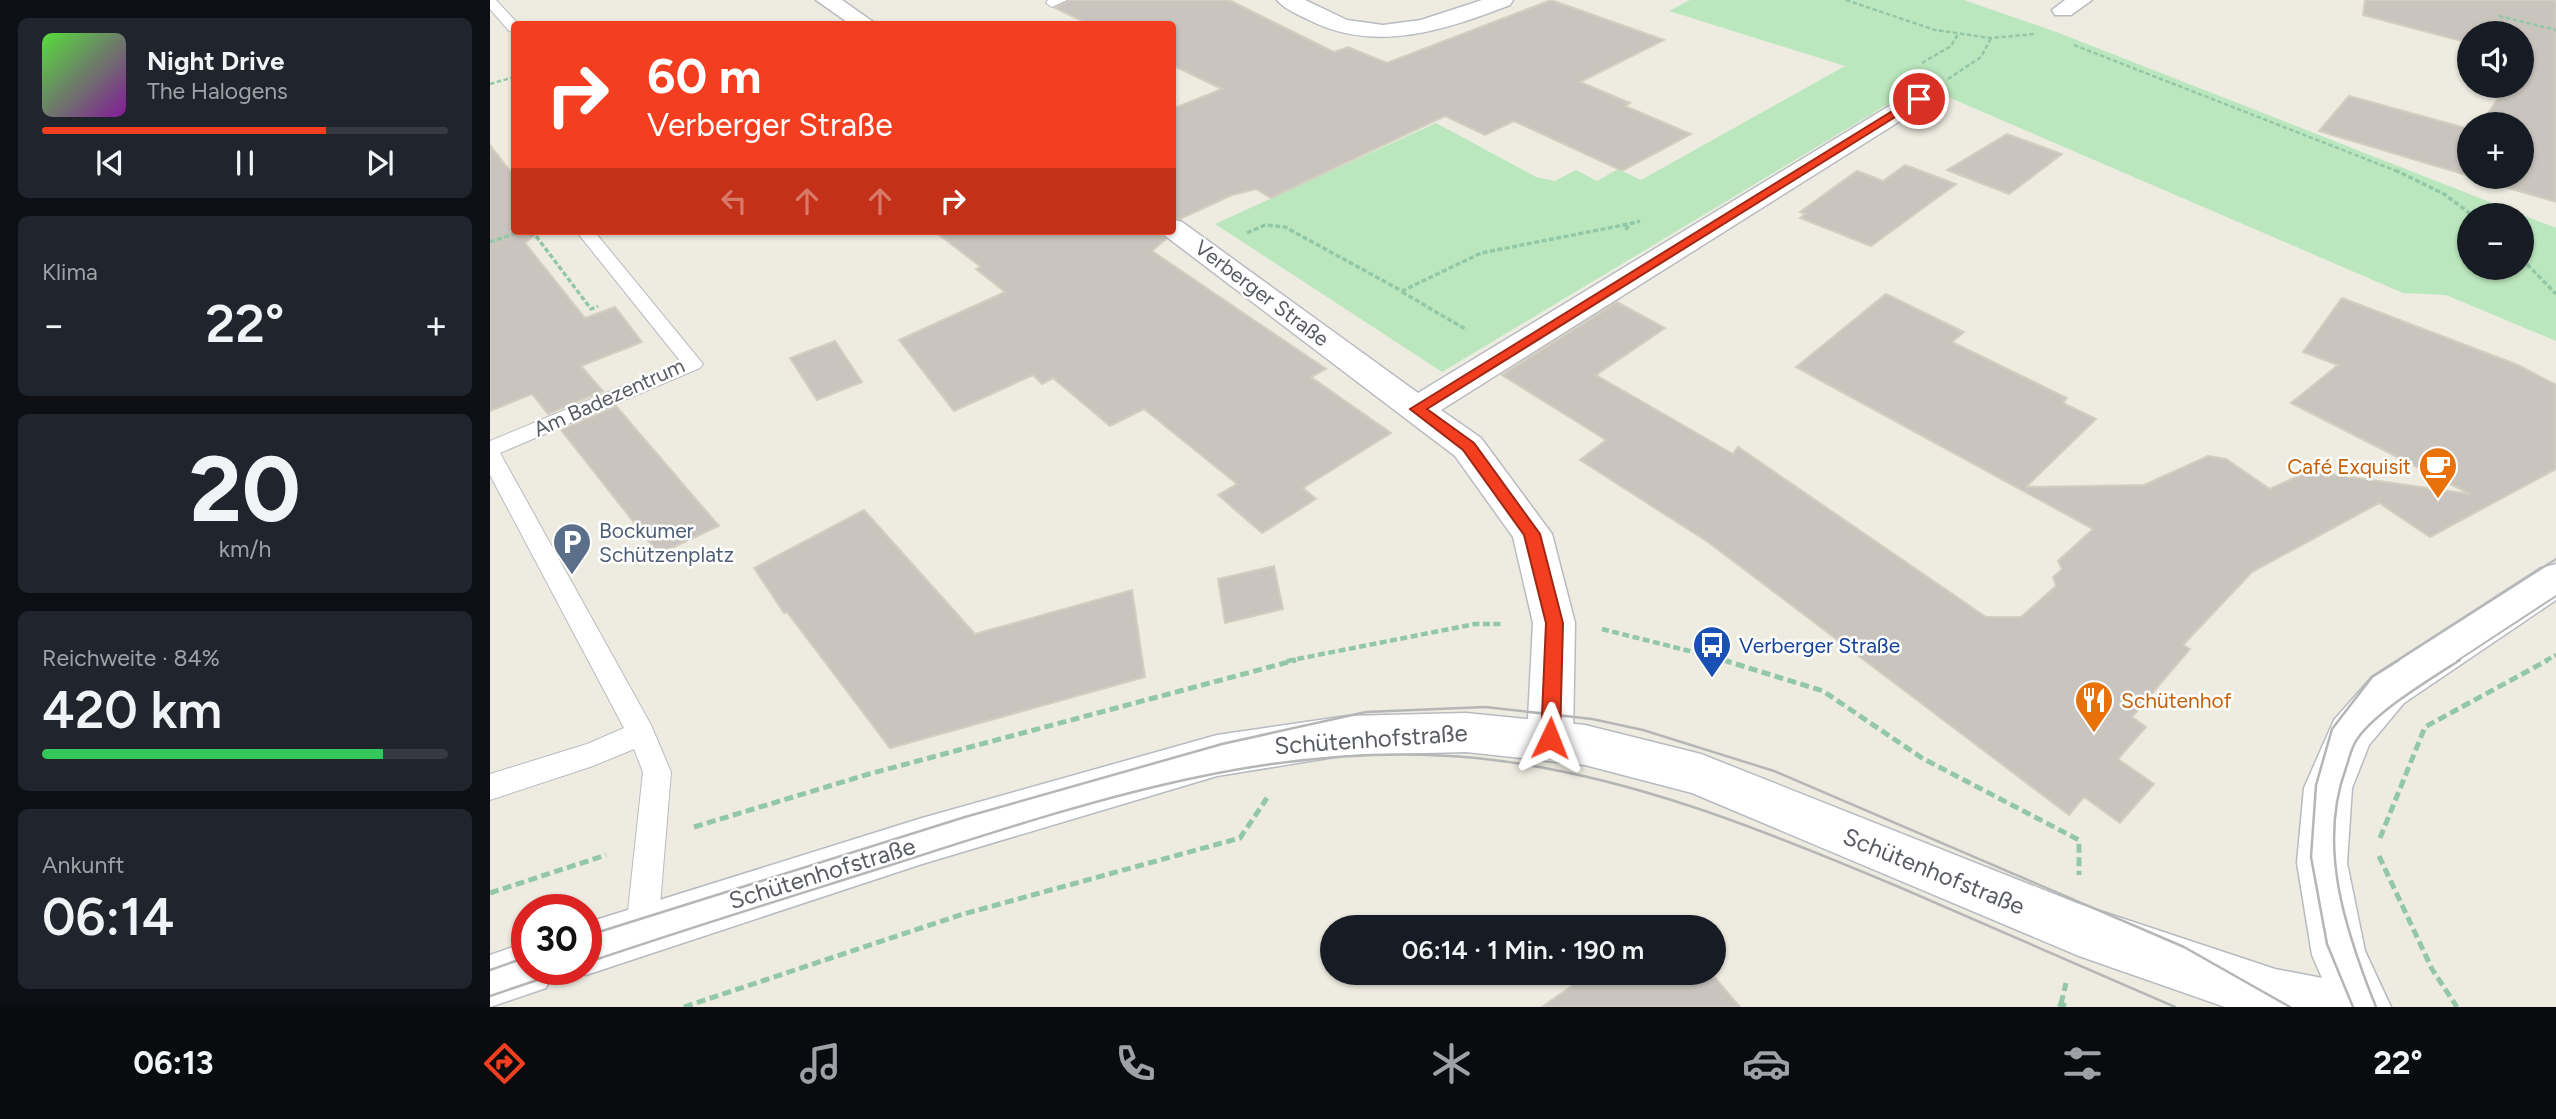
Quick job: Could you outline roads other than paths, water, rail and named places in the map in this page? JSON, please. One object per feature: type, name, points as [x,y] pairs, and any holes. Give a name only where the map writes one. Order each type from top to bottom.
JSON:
[{"type":"street","points":[[827,0],[859,21]]},
{"type":"street","points":[[1287,0],[1339,25],[1392,33],[1424,29],[1502,0]]},
{"type":"street","points":[[1417,409],[1919,99]]},
{"type":"street","name":"Verberger Straße","points":[[1176,231],[1468,447],[1532,534],[1554,623],[1550,738]]},
{"type":"street","points":[[2363,1007],[2339,955],[2322,863],[2328,788],[2350,734],[2388,690],[2556,579]]},
{"type":"street","name":"Schütenhofstraße","points":[[602,943],[1052,802],[1227,753],[1307,740],[1416,731],[1487,731],[1550,738],[1643,755],[1690,771],[2079,930],[2275,998],[2330,1007]]},
{"type":"street","points":[[490,982],[511,975]]},
{"type":"lane","points":[[490,1],[511,26]]},
{"type":"lane","name":"Am Badezentrum","points":[[490,452],[693,364],[588,235]]},
{"type":"lane","points":[[490,452],[641,733],[657,772],[642,929]]},
{"type":"lane","points":[[490,787],[593,754],[641,733]]},
{"type":"tram line","points":[[2397,661],[2556,559]]},
{"type":"tram line","points":[[2457,661],[2556,596]]},
{"type":"tram line","points":[[2353,1007],[2327,944],[2311,857],[2316,785],[2332,729],[2372,677],[2399,660]]},
{"type":"tram line","points":[[2376,1007],[2355,949],[2339,889],[2334,828],[2338,798],[2352,748],[2367,728],[2406,696],[2460,660]]},
{"type":"tram line","points":[[602,931],[965,817],[1222,744],[1366,712],[1485,707],[1592,719],[1643,730],[1774,771],[2184,947],[2290,1007]]},
{"type":"tram line","points":[[602,958],[968,840],[1110,798],[1182,780],[1254,767],[1328,758],[1401,754],[1476,758],[1586,776],[1692,807],[1797,845],[1899,887],[2175,1007]]},
{"type":"tram line","points":[[490,970],[511,963]]},
{"type":"tram line","points":[[490,996],[523,985]]},
{"type":"place","name":"Café Exquisit","points":[[2438,500]]},
{"type":"place","name":"Bockumer Schützenplatz","points":[[572,576]]},
{"type":"place","name":"Verberger Straße","points":[[1712,679]]},
{"type":"place","name":"Schütenhof","points":[[2094,734]]}]
